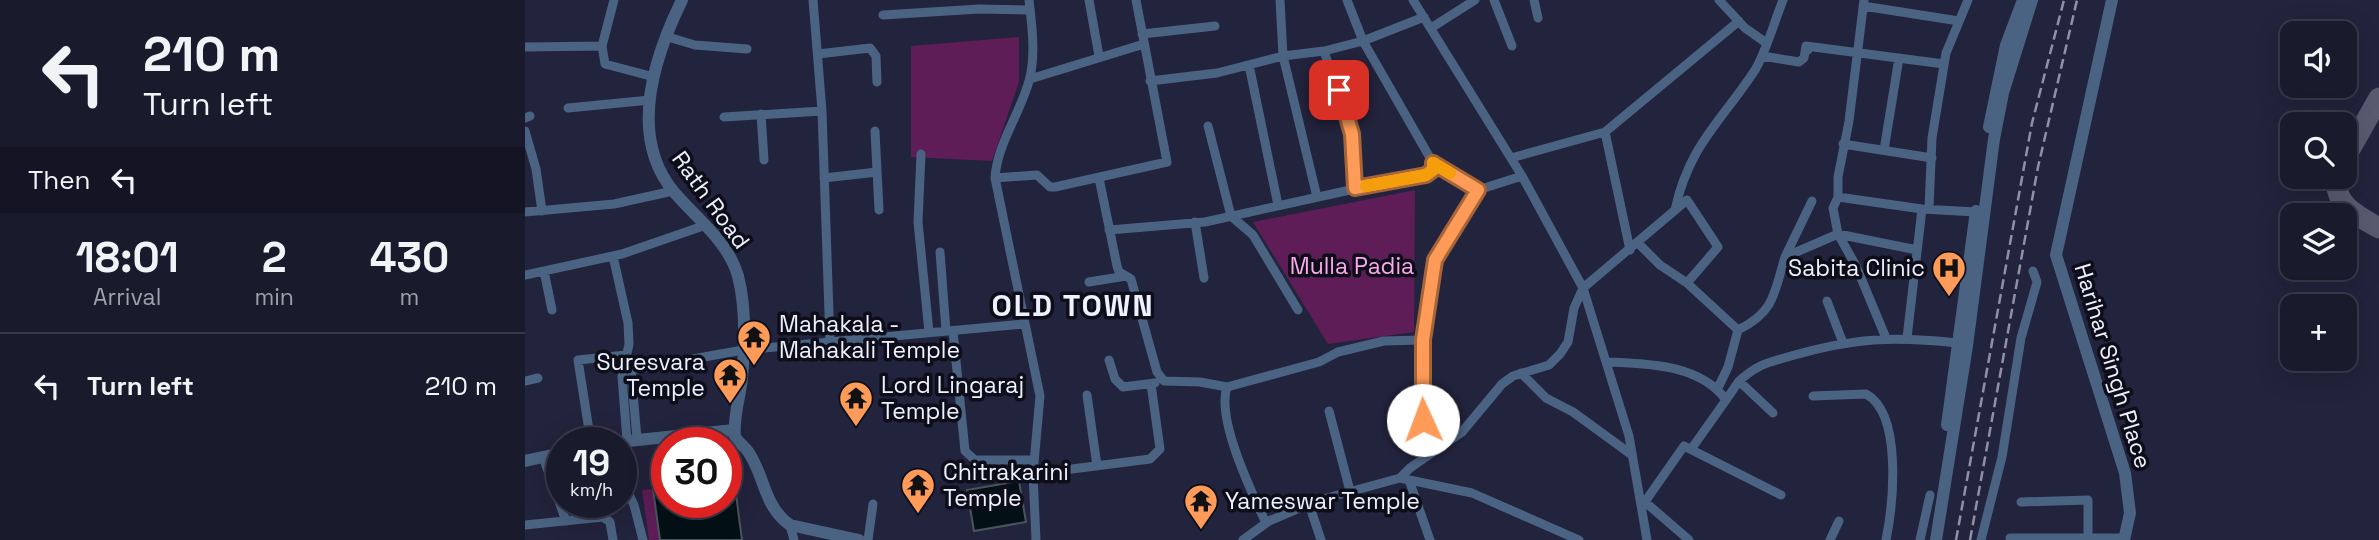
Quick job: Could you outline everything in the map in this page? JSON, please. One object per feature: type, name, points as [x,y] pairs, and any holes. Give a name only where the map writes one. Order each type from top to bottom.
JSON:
[{"type":"street","points":[[614,0],[603,46],[603,58],[609,67],[654,78]]},
{"type":"street","name":"Rath Road","points":[[682,0],[654,78],[648,127],[652,153],[673,191],[706,225],[729,256],[737,274],[741,293],[743,350],[734,427]]},
{"type":"street","points":[[813,0],[823,111],[830,342]]},
{"type":"street","points":[[1089,0],[1099,56]]},
{"type":"street","points":[[995,178],[1037,175],[1050,187],[1055,187],[1167,162],[1136,0]]},
{"type":"street","points":[[1280,0],[1283,56],[1317,197]]},
{"type":"street","points":[[1109,230],[1231,216],[1426,175],[1434,169],[1363,41],[1347,0]]},
{"type":"street","points":[[1413,0],[1522,176],[1583,288],[1607,362],[1632,455],[1643,504],[1647,540]]},
{"type":"street","points":[[1431,28],[1475,0]]},
{"type":"street","points":[[1494,0],[1513,46]]},
{"type":"street","points":[[1534,0],[1538,18]]},
{"type":"street","points":[[1719,0],[1765,42]]},
{"type":"street","points":[[1675,210],[1681,179],[1700,142],[1755,70],[1783,0]]},
{"type":"street","points":[[1907,338],[1944,64],[1968,0]]},
{"type":"street","points":[[1934,540],[1957,343],[1992,105],[2006,45],[2023,0]]},
{"type":"street","points":[[1934,540],[1943,498],[1994,139],[2003,93],[2032,0]]},
{"type":"street","name":"Harihar Singh Place","points":[[2112,0],[2056,255],[2126,473],[2130,513],[2124,539]]},
{"type":"street","points":[[1886,338],[1856,266],[1839,234],[1833,208],[1838,197],[1837,177],[1863,3],[1959,21]]},
{"type":"street","points":[[883,15],[1030,5],[1033,33],[1030,79],[998,156],[995,178],[1040,396],[1040,419],[1033,460],[1036,540]]},
{"type":"street","points":[[1150,81],[1217,73],[1283,56],[1324,51],[1363,41],[1425,17]]},
{"type":"street","points":[[1511,158],[1605,132],[1739,21]]},
{"type":"street","points":[[1142,34],[1215,26]]},
{"type":"street","points":[[668,37],[695,45],[747,49]]},
{"type":"street","points":[[1030,79],[1144,44]]},
{"type":"street","points":[[525,47],[603,46]]},
{"type":"street","points":[[818,54],[870,48],[876,56],[877,82]]},
{"type":"street","points":[[1762,56],[1799,62],[1804,58],[1807,48],[1944,64]]},
{"type":"street","points":[[1324,51],[1352,134],[1355,188]]},
{"type":"street","points":[[1884,150],[1899,58]]},
{"type":"street","points":[[1249,65],[1277,205]]},
{"type":"street","points":[[568,108],[650,100]]},
{"type":"street","points":[[724,117],[823,111]]},
{"type":"street","points":[[761,114],[764,160]]},
{"type":"street","points":[[1208,126],[1231,216],[1253,235],[1298,310]]},
{"type":"street","points":[[525,131],[542,211]]},
{"type":"street","points":[[875,131],[879,210]]},
{"type":"street","points":[[1605,132],[1630,250]]},
{"type":"street","points":[[1843,144],[1932,158]]},
{"type":"street","points":[[921,153],[918,222],[929,332]]},
{"type":"street","points":[[1433,163],[1478,190]]},
{"type":"street","points":[[824,177],[877,172]]},
{"type":"street","points":[[1436,448],[1421,410],[1423,340],[1435,260],[1478,190],[1522,176]]},
{"type":"street","points":[[1099,178],[1119,272],[1128,276],[1157,372],[1164,381]]},
{"type":"street","points":[[525,212],[643,200],[673,191]]},
{"type":"street","points":[[1838,197],[1976,212]]},
{"type":"street","points":[[1405,479],[1436,448],[1462,432],[1502,384],[1521,373],[1549,365],[1568,342],[1574,308],[1583,288],[1687,200],[1691,202],[1718,247],[1687,283]]},
{"type":"street","points":[[1738,330],[1760,320],[1772,301],[1785,257],[1812,201]]},
{"type":"street","points":[[1195,222],[1204,278]]},
{"type":"street","points":[[525,275],[613,256],[706,225]]},
{"type":"street","points":[[1785,257],[1839,234],[1917,250]]},
{"type":"street","points":[[1638,243],[1660,265],[1687,283],[1738,330]]},
{"type":"street","points":[[940,251],[965,452],[975,460],[1033,460]]},
{"type":"street","points":[[613,256],[628,323],[622,377],[630,427]]},
{"type":"street","points":[[544,271],[552,310]]},
{"type":"street","points":[[1981,540],[2002,457],[2021,338],[2037,282],[2032,271]]},
{"type":"street","points":[[1089,282],[1128,276]]},
{"type":"street","points":[[1827,302],[1843,343]]},
{"type":"street","points":[[632,427],[631,370],[743,350],[1024,324]]},
{"type":"street","points":[[1717,390],[1728,367],[1738,330]]},
{"type":"street","points":[[1692,448],[1739,381],[1758,365],[1843,343],[1886,338],[1957,343]]},
{"type":"street","points":[[1109,360],[1115,379],[1123,387],[1164,381],[1200,382],[1227,387],[1319,362],[1338,352],[1384,341],[1423,340]]},
{"type":"street","points":[[588,427],[578,360],[626,355]]},
{"type":"street","points":[[1607,362],[1656,364],[1700,378],[1726,400]]},
{"type":"street","points":[[1521,373],[1546,398],[1573,412],[1632,455]]},
{"type":"street","points":[[525,382],[538,378]]},
{"type":"street","points":[[1739,381],[1773,413]]},
{"type":"street","points":[[1033,474],[1150,459],[1160,449],[1151,384]]},
{"type":"street","points":[[1227,387],[1225,393],[1233,442],[1250,490],[1266,523]]},
{"type":"street","points":[[1813,396],[1866,394],[1873,398],[1889,425],[1892,476],[1887,540]]},
{"type":"street","points":[[1087,396],[1097,466]]},
{"type":"street","points":[[1329,411],[1350,491]]},
{"type":"street","points":[[1643,504],[1684,446],[1781,495]]},
{"type":"street","points":[[742,447],[748,452],[769,502],[790,525],[794,540]]},
{"type":"street","points":[[525,461],[546,456]]},
{"type":"street","points":[[543,457],[566,521]]},
{"type":"street","points":[[1405,479],[1430,540]]},
{"type":"street","points":[[1244,540],[1266,523],[1309,503],[1405,479],[1472,493],[1579,540]]},
{"type":"street","points":[[1920,540],[1930,495]]},
{"type":"street","points":[[2021,502],[2088,500],[2088,538]]},
{"type":"street","points":[[1309,503],[1321,540]]},
{"type":"street","points":[[868,540],[873,504]]},
{"type":"street","points":[[1643,504],[1689,540]]},
{"type":"street","points":[[525,525],[607,517],[613,540]]},
{"type":"street","points":[[637,518],[643,540]]},
{"type":"street","points":[[1830,540],[1839,520]]},
{"type":"street","points":[[790,525],[859,540]]},
{"type":"street","points":[[2010,538],[2124,539]]},
{"type":"green space","points":[[1019,37],[1019,82],[992,161],[911,157],[911,46]]},
{"type":"green space","name":"Mulla Padia","points":[[1415,190],[1414,332],[1328,344],[1253,222]]},
{"type":"green space","points":[[651,489],[651,518],[657,518],[660,540],[649,540],[642,490]]},
{"type":"shaded area","points":[[1019,481],[1026,522],[974,531],[967,490]]},
{"type":"shaded area","points":[[657,518],[739,518],[742,540],[660,540]]},
{"type":"taxiway","points":[[2357,137],[2379,98]]},
{"type":"taxiway","points":[[2338,189],[2343,202],[2355,214],[2379,228]]},
{"type":"railway","points":[[1956,540],[2032,123],[2064,0]]},
{"type":"railway","points":[[1970,540],[2038,167],[2077,0]]},
{"type":"slow traffic","points":[[1366,186],[1426,175],[1434,169],[1433,163],[1450,173]]},
{"type":"place","name":"Sabita Clinic","points":[[1949,298]]},
{"type":"place","name":"Mahakala - Mahakali Temple","points":[[754,367]]},
{"type":"place","name":"Suresvara Temple","points":[[730,405]]},
{"type":"place","name":"Lord Lingaraj Temple","points":[[856,428]]},
{"type":"place","name":"Chitrakarini Temple","points":[[918,515]]},
{"type":"place","name":"Yameswar Temple","points":[[1201,531]]},
{"type":"district","name":"OLD TOWN","points":[[1073,306]]},
{"type":"route","points":[[1339,90],[1352,134],[1355,188],[1426,175],[1434,169],[1433,163],[1478,190],[1435,260],[1423,340],[1423,420]]}]
